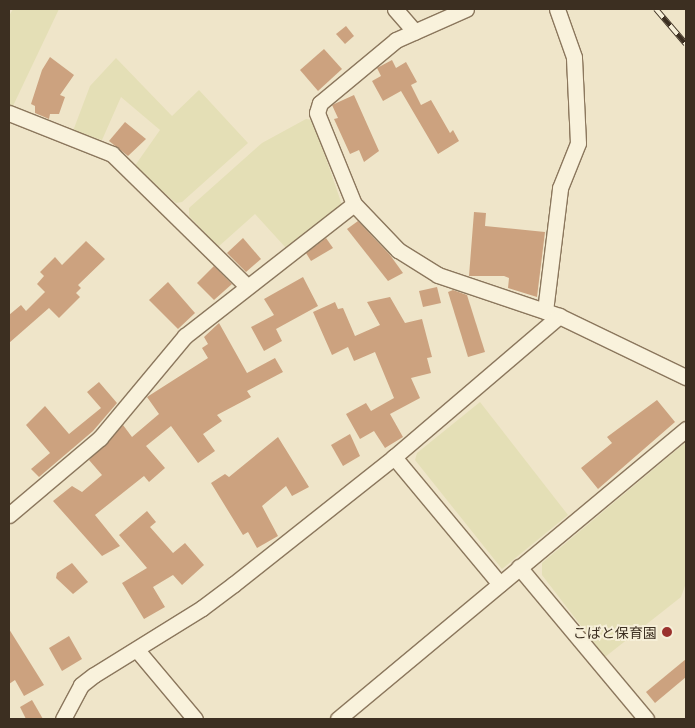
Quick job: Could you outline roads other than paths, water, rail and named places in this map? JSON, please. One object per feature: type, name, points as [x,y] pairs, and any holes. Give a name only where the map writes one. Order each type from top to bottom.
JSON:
[{"type":"street","points":[[395,9],[415,32]]},
{"type":"street","points":[[466,9],[396,40],[320,103],[318,113],[354,204],[398,250],[438,275],[552,313],[686,377]]},
{"type":"street","points":[[63,719],[81,686],[202,608],[394,457],[552,313],[560,188],[578,143],[574,57],[557,9]]},
{"type":"street","points":[[9,113],[112,154],[248,286]]},
{"type":"street","points":[[10,511],[100,438],[185,336],[354,204]]},
{"type":"street","points":[[338,719],[686,429]]},
{"type":"street","points":[[394,457],[500,584]]},
{"type":"street","points":[[519,568],[646,719]]},
{"type":"street","points":[[137,650],[195,719]]},
{"type":"railway","points":[[656,9],[686,44]]},
{"type":"place","name":"こばと保育園","points":[[667,632]]}]
